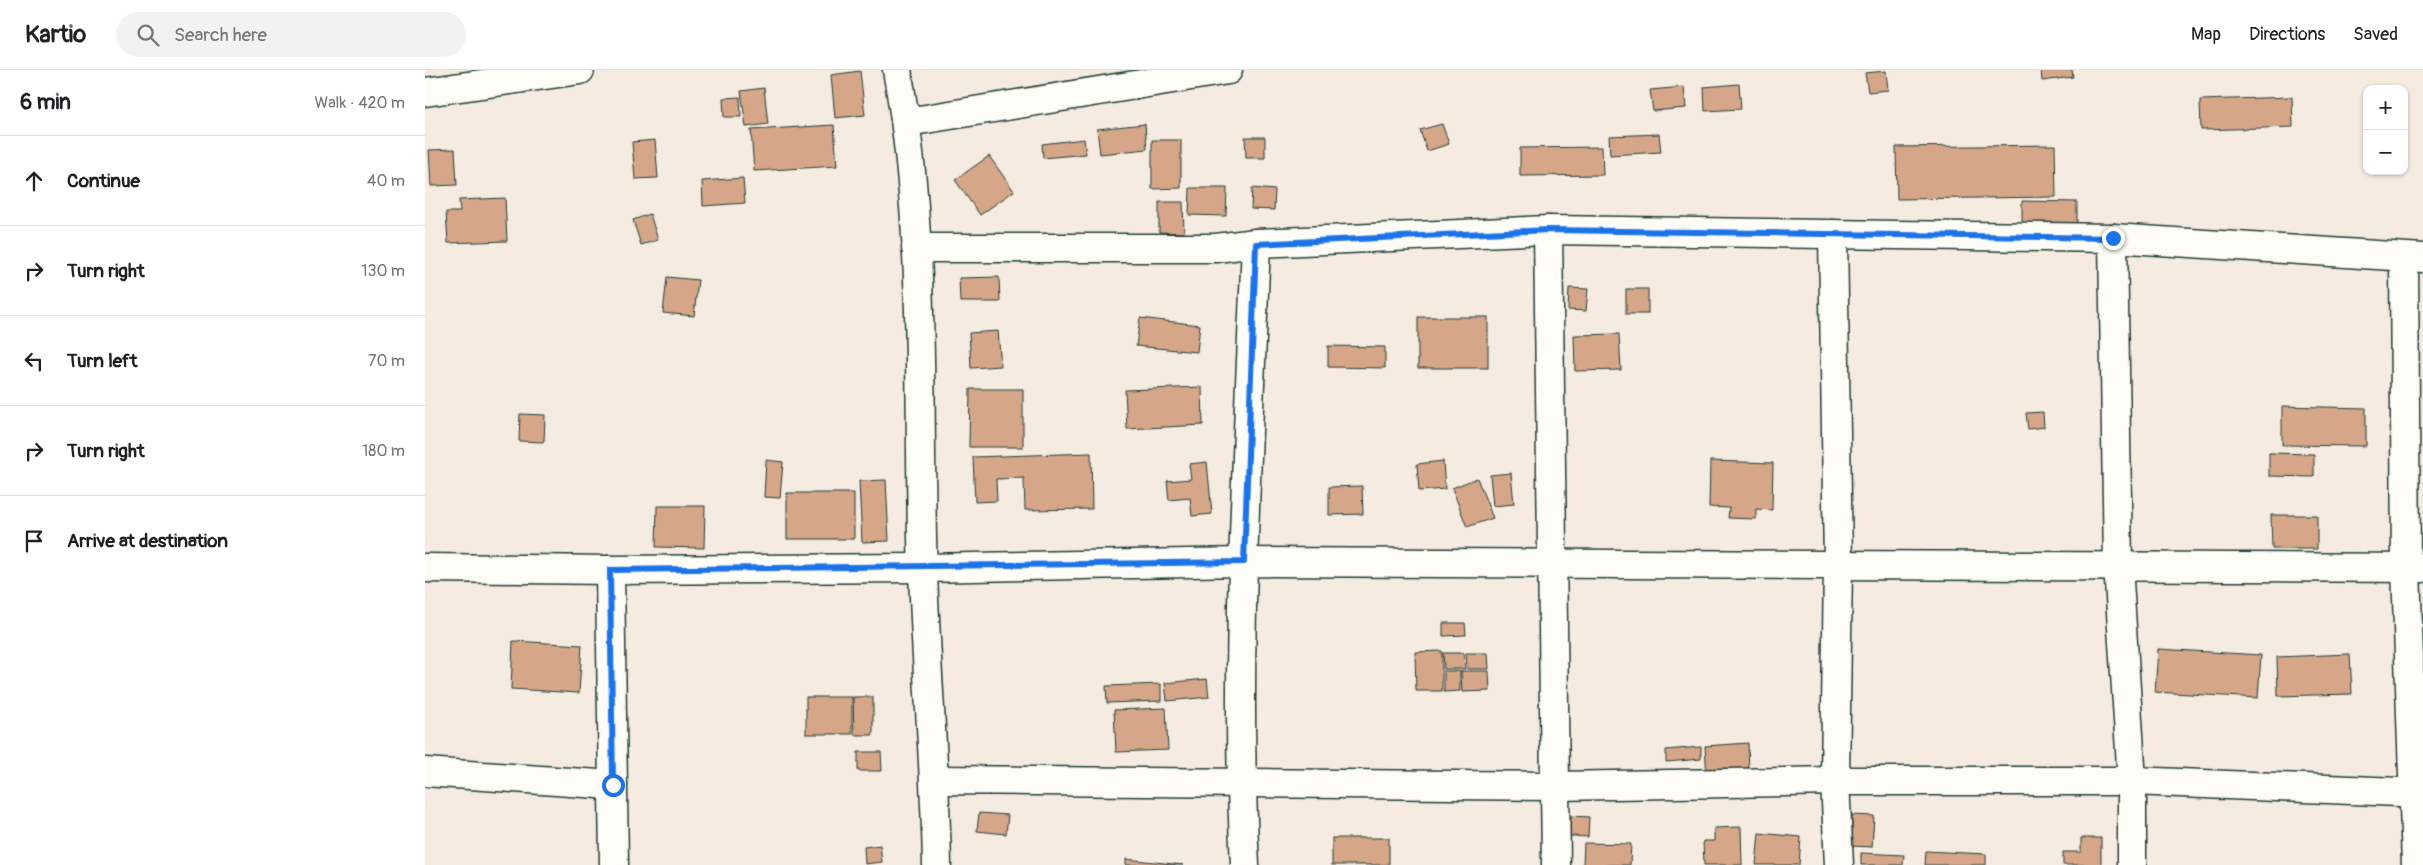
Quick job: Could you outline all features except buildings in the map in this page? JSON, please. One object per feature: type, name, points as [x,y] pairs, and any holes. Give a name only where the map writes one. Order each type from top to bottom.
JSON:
[{"type":"street","points":[[425,92],[580,70]]},
{"type":"street","points":[[897,70],[907,122],[916,248],[922,568],[935,780],[937,865]]},
{"type":"street","points":[[907,122],[1228,70]]},
{"type":"street","points":[[916,248],[1216,248],[1256,244],[1548,230],[2113,238],[2414,258],[2415,568],[2419,793],[2415,865]]},
{"type":"street","points":[[1548,230],[1556,865]]},
{"type":"street","points":[[1833,234],[1838,565],[1835,781],[1839,865]]},
{"type":"street","points":[[2113,238],[2118,566],[2131,781],[2132,865]]},
{"type":"street","points":[[1245,865],[1240,782],[1244,562],[1256,244]]},
{"type":"street","points":[[425,568],[610,570],[922,568],[1244,562],[2415,568]]},
{"type":"street","points":[[610,570],[614,865]]},
{"type":"street","points":[[425,772],[613,785]]},
{"type":"street","points":[[935,780],[1556,786],[1835,781],[2131,781],[2419,793]]},
{"type":"route","points":[[613,785],[610,570],[922,568],[1244,562],[1256,244],[1548,230],[2113,238]]}]
